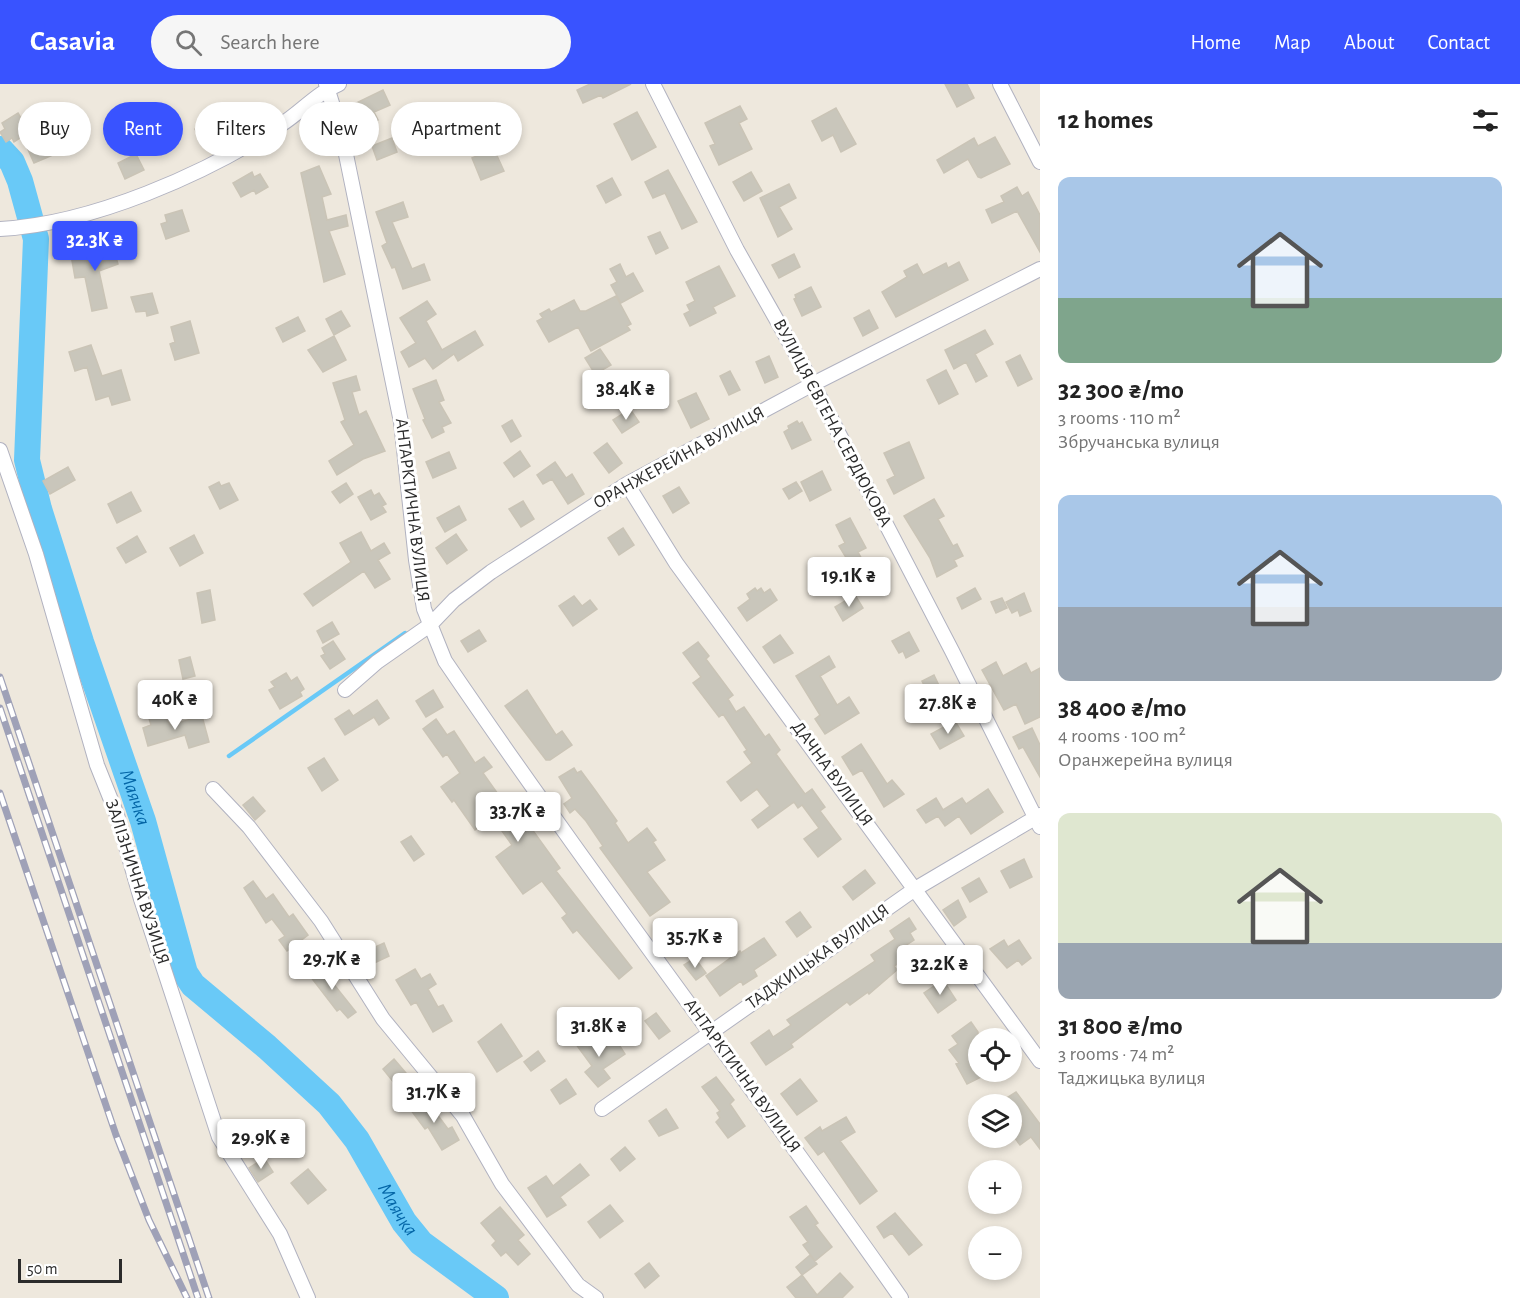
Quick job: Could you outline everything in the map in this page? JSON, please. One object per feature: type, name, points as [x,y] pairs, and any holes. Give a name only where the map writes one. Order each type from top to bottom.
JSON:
[{"type":"street","name":"ВУЛИЦЯ ЄВГЕНА СЕРДЮКОВА","points":[[653,84],[737,250],[813,384],[1038,820]]},
{"type":"street","points":[[1000,84],[1040,162]]},
{"type":"street","points":[[0,229],[23,228],[107,208],[194,172],[282,124],[331,86]]},
{"type":"street","name":"АНТАРКТИЧНА ВУЛИЦЯ","points":[[331,86],[401,422],[416,560],[424,609],[445,661],[492,731],[772,1114],[901,1298]]},
{"type":"street","name":"ОРАНЖЕРЕЙНА ВУЛИЦЯ","points":[[345,690],[377,662],[430,626],[454,600],[491,572],[627,484],[813,384],[1040,269]]},
{"type":"street","name":"ЗАЛІЗНИЧНА ВУЗИЦЯ","points":[[0,450],[36,555],[97,765],[117,815],[141,899],[219,1137],[280,1234],[308,1298]]},
{"type":"street","name":"ДАЧНА ВУЛИЦЯ","points":[[627,484],[676,563],[1040,1061]]},
{"type":"street","points":[[213,789],[249,827],[321,921],[383,1019],[463,1116],[502,1184],[578,1286],[596,1298]]},
{"type":"street","name":"ТАДЖИЦЬКА ВУЛИЦЯ","points":[[602,1109],[915,889],[1038,820]]},
{"type":"building","points":[[590,84],[631,84],[603,98],[601,95],[583,103],[577,90]]},
{"type":"building","points":[[945,84],[967,84],[974,98],[957,107]]},
{"type":"building","points":[[383,90],[390,105],[379,110],[379,102],[358,102]]},
{"type":"building","points":[[740,106],[747,119],[739,123],[752,149],[719,165],[710,146],[715,144],[705,123]]},
{"type":"building","points":[[836,108],[856,144],[841,152],[833,135],[822,141],[812,121]]},
{"type":"building","points":[[637,112],[656,147],[632,160],[614,124]]},
{"type":"building","points":[[18,113],[18,139],[14,142],[12,138],[6,142],[0,132],[5,129],[2,123]]},
{"type":"building","points":[[995,137],[1010,164],[981,178],[978,177],[968,159],[944,173],[937,160],[974,138],[978,146]]},
{"type":"building","points":[[391,138],[391,154],[377,160],[376,156],[379,156],[379,143]]},
{"type":"building","points":[[31,156],[50,156],[34,163]]},
{"type":"building","points":[[137,156],[144,170],[125,179],[118,163]]},
{"type":"building","points":[[497,156],[504,171],[481,180],[472,158]]},
{"type":"building","points":[[319,166],[331,194],[322,197],[327,220],[346,215],[348,226],[329,231],[345,274],[324,282],[301,173]]},
{"type":"building","points":[[668,170],[697,222],[682,229],[665,193],[653,198],[645,182]]},
{"type":"building","points":[[252,172],[254,177],[260,174],[268,187],[256,194],[254,190],[241,197],[233,183]]},
{"type":"building","points":[[751,172],[762,191],[744,201],[733,182]]},
{"type":"building","points":[[612,178],[621,195],[606,203],[597,186]]},
{"type":"building","points":[[789,184],[796,198],[779,207],[792,229],[778,237],[760,198]]},
{"type":"building","points":[[1017,187],[1022,196],[1028,192],[1040,215],[1040,252],[1017,211],[992,223],[986,210],[1004,202],[1001,196]]},
{"type":"building","points":[[403,202],[408,217],[392,222],[412,269],[424,264],[430,280],[403,289],[395,267],[392,268],[382,246],[387,243],[376,212]]},
{"type":"building","points":[[182,210],[189,231],[166,239],[161,224],[167,222],[165,215]]},
{"type":"building","points":[[660,232],[668,248],[656,254],[648,237]]},
{"type":"building","points":[[111,241],[118,264],[99,271],[107,308],[92,311],[85,277],[75,278],[71,255],[99,251],[97,246]]},
{"type":"building","points":[[794,254],[800,267],[779,278],[772,265]]},
{"type":"building","points":[[959,262],[968,280],[896,317],[882,292],[907,277],[904,271],[917,264],[923,275],[946,263],[948,268]]},
{"type":"building","points":[[620,264],[626,277],[633,273],[643,291],[621,303],[611,285],[617,282],[610,269]]},
{"type":"building","points":[[719,266],[735,296],[713,307],[716,313],[690,326],[684,314],[690,311],[687,305],[695,301],[686,282]]},
{"type":"building","points":[[811,287],[821,307],[802,316],[794,299],[795,295]]},
{"type":"building","points":[[152,293],[158,313],[147,316],[146,311],[136,312],[131,297]]},
{"type":"building","points":[[616,296],[631,324],[627,326],[630,330],[591,351],[578,327],[549,342],[537,321],[543,318],[540,314],[549,309],[551,312],[574,300],[580,311],[586,311]]},
{"type":"building","points":[[427,301],[436,314],[426,321],[442,350],[475,331],[483,345],[458,361],[454,354],[433,369],[425,358],[409,367],[401,352],[416,343],[400,318]]},
{"type":"building","points":[[869,310],[878,328],[863,336],[854,318]]},
{"type":"building","points":[[341,311],[350,326],[334,335],[326,319]]},
{"type":"building","points":[[298,317],[305,331],[283,342],[276,328]]},
{"type":"building","points":[[190,321],[199,353],[175,360],[170,344],[175,342],[171,327]]},
{"type":"building","points":[[985,330],[993,344],[975,354],[987,376],[976,382],[966,362],[954,369],[945,350]]},
{"type":"building","points":[[334,336],[346,360],[323,372],[308,350]]},
{"type":"building","points":[[91,345],[102,376],[121,370],[130,400],[112,405],[109,396],[96,400],[87,367],[75,371],[69,352]]},
{"type":"building","points":[[600,349],[611,365],[595,374],[585,358]]},
{"type":"building","points":[[1020,355],[1032,379],[1018,386],[1006,362]]},
{"type":"building","points":[[769,356],[778,377],[765,383],[756,362]]},
{"type":"building","points":[[946,370],[958,394],[939,404],[927,380]]},
{"type":"building","points":[[730,371],[740,390],[729,395],[720,376]]},
{"type":"building","points":[[356,376],[360,390],[352,392],[359,415],[366,411],[385,451],[363,459],[337,475],[329,461],[354,445],[341,422],[345,420],[333,383]]},
{"type":"building","points":[[436,380],[444,400],[439,402],[451,423],[442,427],[444,432],[432,438],[423,420],[425,419],[413,389]]},
{"type":"building","points":[[696,393],[709,419],[691,428],[678,401]]},
{"type":"building","points":[[630,409],[639,422],[622,433],[613,420]]},
{"type":"building","points":[[512,420],[521,436],[511,442],[502,426]]},
{"type":"building","points":[[797,421],[799,424],[802,422],[811,440],[792,449],[784,432],[789,429],[788,426]]},
{"type":"building","points":[[909,442],[924,478],[894,494],[887,480],[895,476],[884,453]]},
{"type":"building","points":[[607,443],[622,463],[609,473],[594,453]]},
{"type":"building","points":[[520,451],[530,466],[514,477],[504,463]]},
{"type":"building","points":[[449,452],[456,468],[433,478],[426,462]]},
{"type":"building","points":[[555,462],[566,478],[572,474],[584,494],[568,504],[552,479],[543,484],[537,475]]},
{"type":"building","points":[[68,467],[75,480],[50,494],[43,481]]},
{"type":"building","points":[[822,471],[831,490],[810,501],[801,482]]},
{"type":"building","points":[[219,482],[221,486],[229,483],[238,500],[220,509],[209,487]]},
{"type":"building","points":[[796,482],[802,491],[789,499],[783,489]]},
{"type":"building","points":[[346,483],[353,494],[340,503],[332,492]]},
{"type":"building","points":[[679,487],[689,503],[673,513],[663,496]]},
{"type":"building","points":[[371,490],[374,496],[379,493],[386,504],[382,506],[386,512],[371,520],[358,497]]},
{"type":"building","points":[[131,492],[141,511],[117,523],[108,504]]},
{"type":"building","points":[[934,499],[944,516],[938,519],[953,546],[957,544],[963,556],[954,560],[957,566],[937,577],[930,558],[904,516]]},
{"type":"building","points":[[523,501],[534,519],[521,527],[509,509]]},
{"type":"building","points":[[459,506],[466,520],[445,532],[437,518]]},
{"type":"building","points":[[850,518],[866,548],[858,552],[864,563],[853,569],[839,546],[845,543],[836,525]]},
{"type":"building","points":[[623,528],[634,545],[619,555],[608,538]]},
{"type":"building","points":[[361,532],[371,551],[384,543],[390,553],[378,560],[390,579],[375,588],[364,571],[313,606],[304,594],[351,562],[340,543]]},
{"type":"building","points":[[456,534],[467,550],[447,564],[436,548]]},
{"type":"building","points":[[194,535],[203,553],[180,566],[170,548]]},
{"type":"building","points":[[137,536],[146,552],[126,563],[117,548]]},
{"type":"building","points":[[755,588],[757,591],[761,588],[764,593],[770,589],[777,600],[747,621],[738,608],[750,599],[747,594]]},
{"type":"building","points":[[975,588],[981,599],[962,609],[957,598]]},
{"type":"building","points":[[210,590],[215,620],[202,623],[197,593]]},
{"type":"building","points":[[1024,593],[1031,611],[1020,616],[1018,610],[1012,613],[1006,602]]},
{"type":"building","points":[[855,595],[863,608],[843,621],[835,607]]},
{"type":"building","points":[[574,596],[582,606],[590,600],[597,609],[573,626],[559,606]]},
{"type":"building","points":[[1002,598],[1007,608],[996,613],[991,602]]},
{"type":"building","points":[[332,622],[339,634],[323,643],[317,631]]},
{"type":"building","points":[[479,630],[486,641],[468,652],[461,641]]},
{"type":"building","points":[[909,632],[919,651],[906,658],[903,651],[899,653],[892,641]]},
{"type":"building","points":[[780,635],[793,653],[774,663],[763,647]]},
{"type":"building","points":[[333,641],[345,659],[330,669],[321,656],[325,654],[322,648]]},
{"type":"building","points":[[698,642],[709,656],[706,659],[733,695],[728,699],[736,712],[744,707],[765,737],[769,734],[780,750],[776,754],[805,794],[812,789],[825,807],[820,811],[841,839],[818,857],[804,839],[819,828],[802,805],[798,808],[794,802],[758,828],[752,820],[770,806],[757,789],[741,801],[727,782],[752,763],[744,752],[747,750],[723,714],[719,717],[693,683],[701,677],[683,653]]},
{"type":"building","points":[[829,656],[835,667],[820,676],[837,705],[849,697],[859,713],[825,734],[815,719],[820,715],[796,676]]},
{"type":"building","points":[[190,657],[195,676],[183,679],[179,660]]},
{"type":"building","points":[[996,662],[1003,676],[1026,663],[1031,673],[1040,668],[1040,717],[1025,724],[1016,704],[1004,710],[982,670]]},
{"type":"building","points":[[286,673],[291,681],[297,677],[304,689],[300,692],[302,696],[280,709],[269,690],[275,687],[271,682]]},
{"type":"building","points":[[934,675],[943,694],[931,700],[922,681]]},
{"type":"building","points":[[433,690],[443,707],[426,717],[416,701]]},
{"type":"building","points":[[527,690],[556,735],[562,731],[572,745],[550,760],[546,760],[505,706]]},
{"type":"building","points":[[377,700],[389,718],[379,725],[374,717],[345,735],[335,719],[349,710],[353,716]]},
{"type":"building","points":[[161,711],[170,725],[202,716],[209,742],[189,748],[185,735],[148,746],[143,728],[151,725],[148,715]]},
{"type":"building","points":[[436,719],[447,735],[454,731],[475,763],[484,757],[492,767],[483,773],[510,811],[516,807],[560,868],[556,871],[632,968],[619,979],[577,930],[573,933],[562,918],[567,914],[542,881],[523,894],[496,857],[512,845],[492,817],[475,830],[454,800],[452,802],[441,787],[460,773],[447,754],[443,757],[423,729]]},
{"type":"building","points":[[955,721],[964,736],[940,749],[931,734]]},
{"type":"building","points":[[1032,728],[1040,745],[1040,777],[1023,747],[1019,749],[1013,737]]},
{"type":"building","points":[[861,744],[887,784],[892,780],[904,794],[884,807],[862,770],[853,775],[842,757]]},
{"type":"building","points":[[324,758],[338,780],[322,791],[308,768]]},
{"type":"building","points":[[574,768],[577,773],[581,771],[595,790],[617,821],[615,823],[628,843],[647,828],[656,840],[653,842],[665,860],[647,872],[670,902],[650,916],[600,848],[603,846],[586,821],[575,809],[570,813],[564,804],[572,798],[559,777]]},
{"type":"building","points":[[988,789],[1003,812],[971,834],[959,816],[945,826],[938,816],[926,823],[917,810],[936,798],[943,810],[962,798],[966,804]]},
{"type":"building","points":[[253,797],[265,811],[255,820],[243,805]]},
{"type":"building","points":[[411,836],[424,854],[414,861],[401,842]]},
{"type":"building","points":[[1024,859],[1032,877],[1010,888],[1001,871]]},
{"type":"building","points":[[865,870],[875,883],[853,900],[843,887]]},
{"type":"building","points":[[979,878],[987,892],[970,902],[962,888]]},
{"type":"building","points":[[253,881],[266,899],[273,894],[289,917],[293,914],[308,935],[287,951],[279,940],[285,936],[272,919],[266,923],[244,888]]},
{"type":"building","points":[[958,900],[966,917],[954,926],[943,910]]},
{"type":"building","points":[[800,912],[811,927],[797,937],[786,922]]},
{"type":"building","points":[[909,918],[916,929],[910,933],[914,940],[902,948],[908,957],[894,966],[897,970],[869,994],[868,992],[850,1005],[847,1002],[791,1044],[793,1047],[766,1065],[751,1043],[769,1030],[773,1037],[791,1025],[787,1020],[875,961],[871,955],[895,939],[890,931]]},
{"type":"building","points":[[764,938],[776,955],[754,970],[757,976],[743,985],[741,981],[720,996],[706,976],[740,951],[741,953]]},
{"type":"building","points":[[1004,940],[1008,947],[1019,940],[1031,958],[1022,965],[1018,960],[1007,968],[990,949]]},
{"type":"building","points":[[384,943],[389,956],[370,965],[364,952]]},
{"type":"building","points":[[695,958],[706,973],[696,980],[684,965]]},
{"type":"building","points":[[327,965],[337,979],[332,982],[356,1012],[348,1018],[340,1009],[337,1011],[310,976]]},
{"type":"building","points":[[415,969],[421,979],[430,974],[436,984],[428,989],[438,1007],[443,1005],[452,1021],[433,1032],[416,1002],[411,1005],[396,980]]},
{"type":"building","points":[[943,980],[956,1000],[938,1013],[924,993]]},
{"type":"building","points":[[656,1013],[670,1031],[659,1039],[645,1021]]},
{"type":"building","points":[[971,1022],[975,1028],[968,1028],[968,1082],[971,1082],[967,1084],[956,1064],[959,1063],[949,1050],[958,1044],[952,1036]]},
{"type":"building","points":[[501,1024],[522,1056],[497,1072],[478,1042]]},
{"type":"building","points":[[586,1034],[599,1051],[616,1040],[625,1054],[603,1069],[610,1078],[598,1087],[585,1072],[592,1066],[575,1043]]},
{"type":"building","points":[[538,1051],[545,1061],[531,1071],[524,1062]]},
{"type":"building","points":[[394,1059],[411,1079],[399,1089],[383,1069]]},
{"type":"building","points":[[716,1077],[734,1100],[730,1104],[745,1126],[728,1138],[716,1122],[720,1118],[717,1113],[720,1111],[702,1087]]},
{"type":"building","points":[[566,1079],[576,1094],[560,1104],[551,1090]]},
{"type":"building","points":[[800,1079],[817,1101],[797,1115],[781,1094]]},
{"type":"building","points":[[425,1098],[448,1129],[452,1127],[459,1140],[442,1150],[428,1127],[425,1129],[410,1109]]},
{"type":"building","points":[[1022,1100],[1040,1124],[1040,1149],[1031,1137],[1022,1144]]},
{"type":"building","points":[[666,1109],[678,1128],[659,1136],[649,1121]]},
{"type":"building","points":[[846,1117],[855,1132],[840,1141],[877,1191],[860,1204],[824,1151],[818,1155],[805,1138],[820,1127],[822,1131]]},
{"type":"building","points":[[625,1147],[635,1159],[620,1171],[611,1159]]},
{"type":"building","points":[[264,1158],[273,1172],[258,1182],[249,1168]]},
{"type":"building","points":[[580,1164],[589,1175],[560,1197],[566,1205],[547,1217],[528,1188],[546,1176],[553,1186]]},
{"type":"building","points":[[308,1169],[326,1190],[308,1204],[291,1183]]},
{"type":"building","points":[[610,1205],[623,1221],[600,1238],[588,1222]]},
{"type":"building","points":[[806,1206],[818,1223],[815,1225],[832,1247],[815,1261],[803,1245],[808,1242],[790,1217]]},
{"type":"building","points":[[500,1207],[524,1235],[518,1240],[530,1254],[518,1265],[506,1252],[501,1256],[492,1245],[496,1241],[481,1223]]},
{"type":"building","points":[[895,1213],[922,1245],[909,1255],[892,1233],[884,1238],[877,1227]]},
{"type":"building","points":[[810,1255],[817,1264],[802,1275],[796,1267]]},
{"type":"building","points":[[649,1263],[659,1276],[645,1288],[635,1274]]},
{"type":"building","points":[[840,1273],[853,1287],[842,1298],[796,1298],[787,1287],[802,1275],[817,1295]]},
{"type":"waterway","name":"Маячка","points":[[0,149],[12,162],[20,181],[36,239],[27,460],[39,509],[81,642],[143,821],[185,973],[193,985],[267,1047],[329,1104],[357,1140],[404,1222],[421,1243],[496,1298]]},
{"type":"waterway","points":[[229,756],[405,633]]},
{"type":"railway","points":[[0,677],[209,1298]]},
{"type":"railway","points":[[0,708],[198,1298]]},
{"type":"railway","points":[[0,793],[116,1135],[149,1220],[187,1298]]}]
